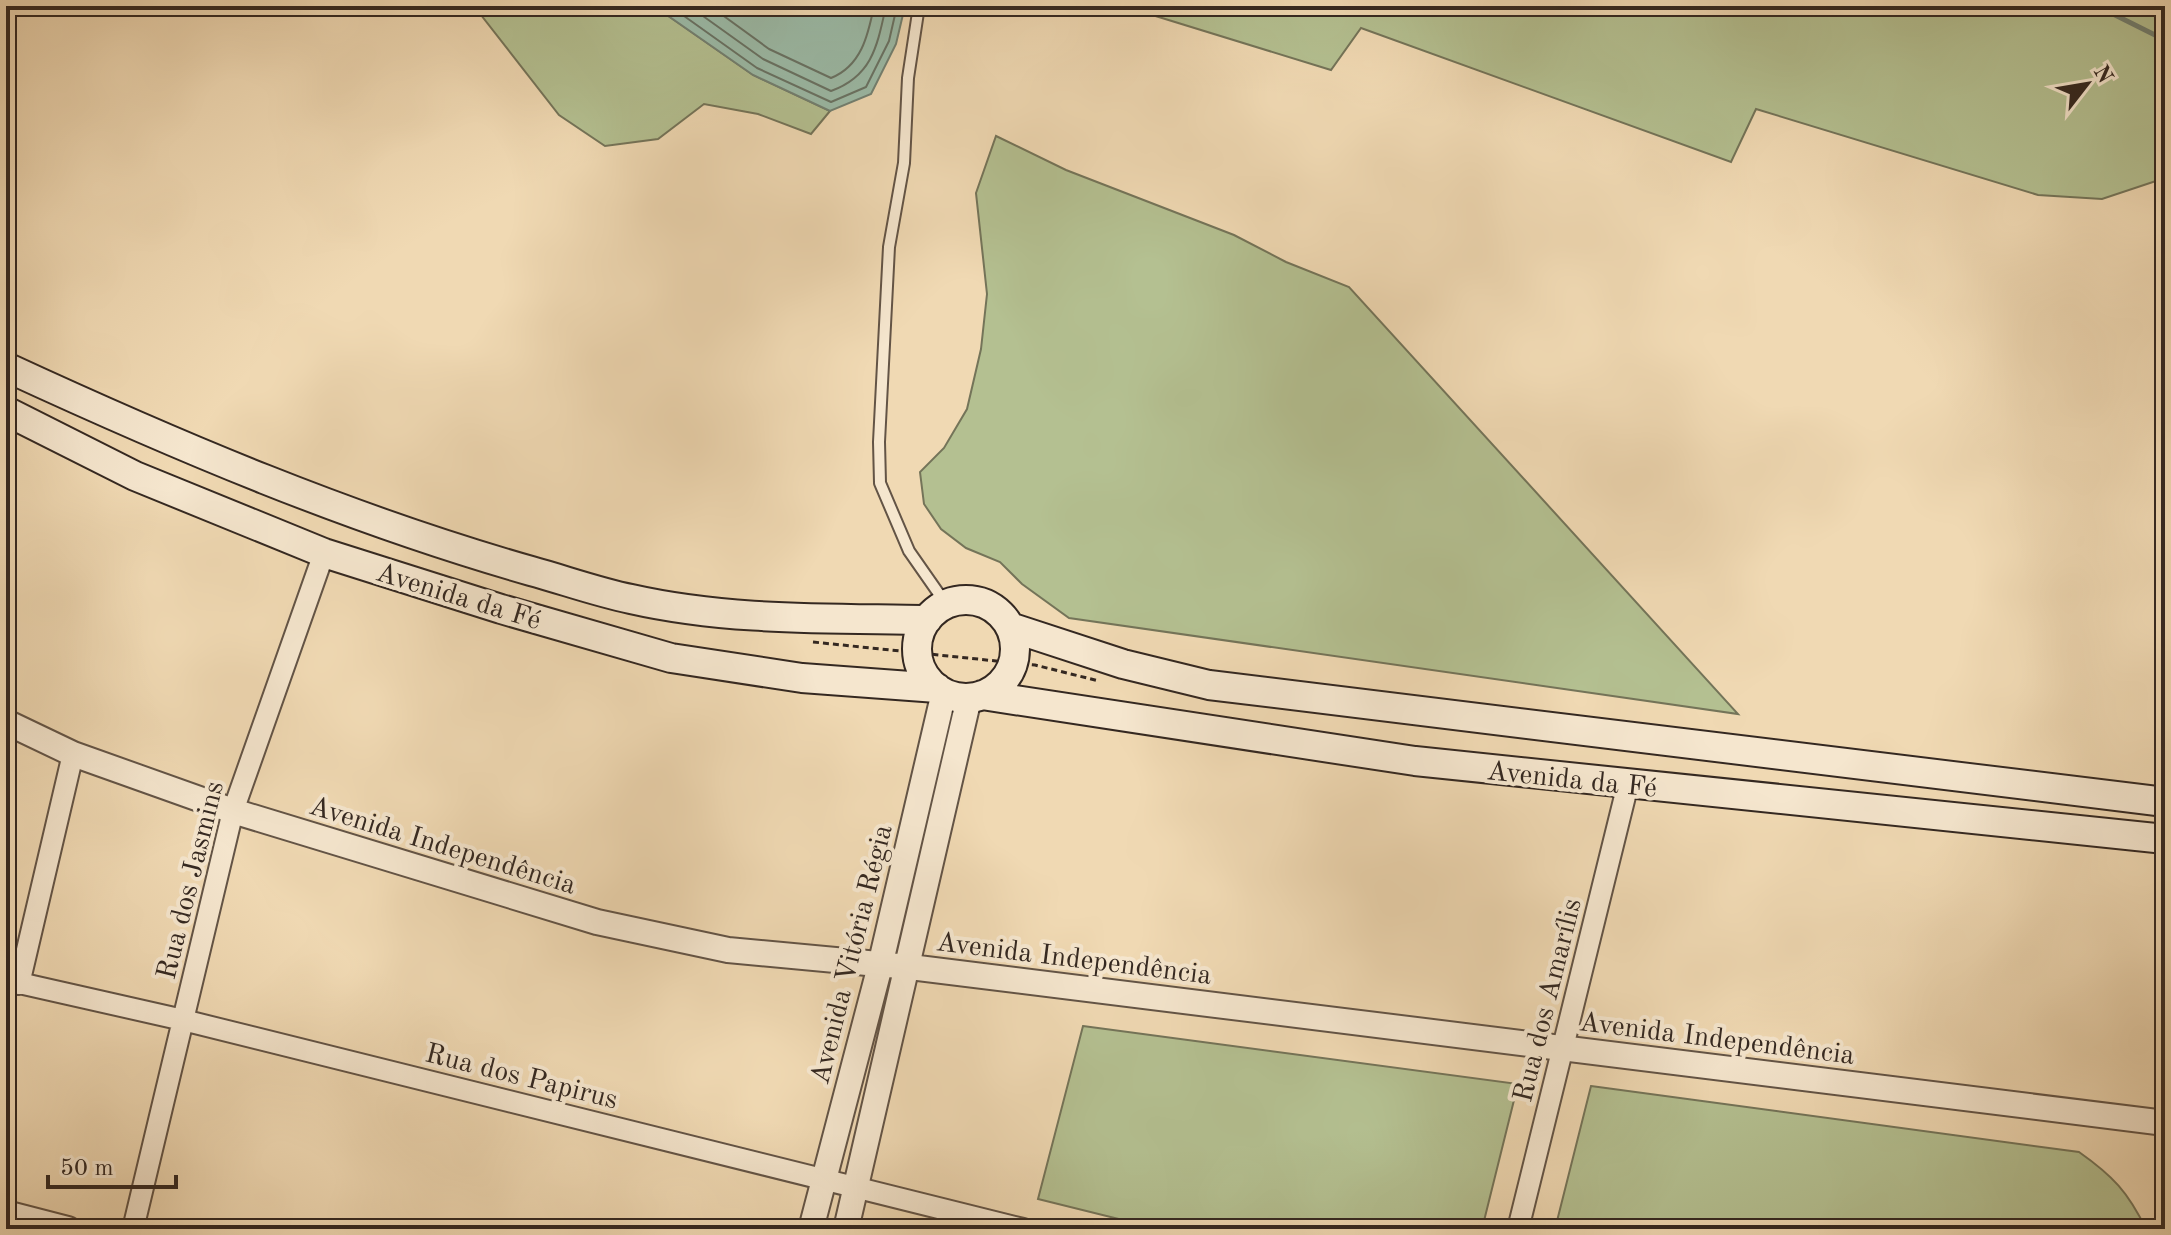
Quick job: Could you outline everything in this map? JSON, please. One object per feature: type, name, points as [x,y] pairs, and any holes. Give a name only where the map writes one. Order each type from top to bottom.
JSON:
[{"type":"main road","name":"Avenida da Fé","points":[[6,367],[173,444],[340,510],[476,555],[632,599],[765,618],[936,612]]},
{"type":"main road","name":"Avenida da Fé","points":[[6,411],[135,476],[324,553],[671,658],[802,678],[958,694],[1415,761],[2165,839]]},
{"type":"main road","points":[[960,600],[990,605],[1010,627],[1015,654],[1012,668],[995,689],[958,694],[922,668],[918,656],[921,631],[936,612],[960,600]]},
{"type":"main road","name":"Avenida da Fé","points":[[1010,627],[1123,664],[1209,685],[2165,802]]},
{"type":"street","name":"Rua dos Jasmins","points":[[133,1229],[233,811],[324,553]]},
{"type":"street","name":"Avenida Vitória Régia","points":[[811,1229],[880,966],[958,694]]},
{"type":"street","name":"Avenida Vitória Régia","points":[[846,1229],[910,967],[958,694]]},
{"type":"street","name":"Avenida Independência","points":[[6,722],[73,754],[233,811],[597,922],[728,950],[910,967],[2165,1123]]},
{"type":"street","points":[[13,982],[73,754]]},
{"type":"street","name":"Rua dos Amarílis","points":[[1518,1229],[1628,784]]},
{"type":"street","name":"Rua dos Papirus","points":[[13,982],[183,1020],[1023,1229]]},
{"type":"street","points":[[6,1213],[68,1229]]},
{"type":"lane","points":[[919,6],[908,78],[904,163],[889,247],[879,442],[880,483],[936,612]]},
{"type":"shaded area","points":[[474,6],[654,6],[753,75],[830,111],[811,134],[758,114],[704,104],[658,139],[605,146],[559,115]]},
{"type":"shaded area","points":[[1123,6],[2165,6],[2165,178],[2102,199],[2038,195],[1756,109],[1731,162],[1361,28],[1331,70]]},
{"type":"shaded area","points":[[996,136],[1066,170],[1234,235],[1286,262],[1349,287],[1738,714],[1069,618],[1022,584],[1000,562],[966,548],[941,529],[924,504],[920,472],[944,448],[967,409],[981,349],[987,294],[976,193]]},
{"type":"shaded area","points":[[1083,1026],[1518,1084],[1482,1229],[1159,1229],[1038,1199]]},
{"type":"shaded area","points":[[1591,1086],[2079,1152],[2118,1186],[2146,1229],[1555,1229]]},
{"type":"water","points":[[654,6],[905,6],[896,44],[871,94],[830,111],[753,75]]},
{"type":"waterway","points":[[2097,6],[2165,40]]}]
